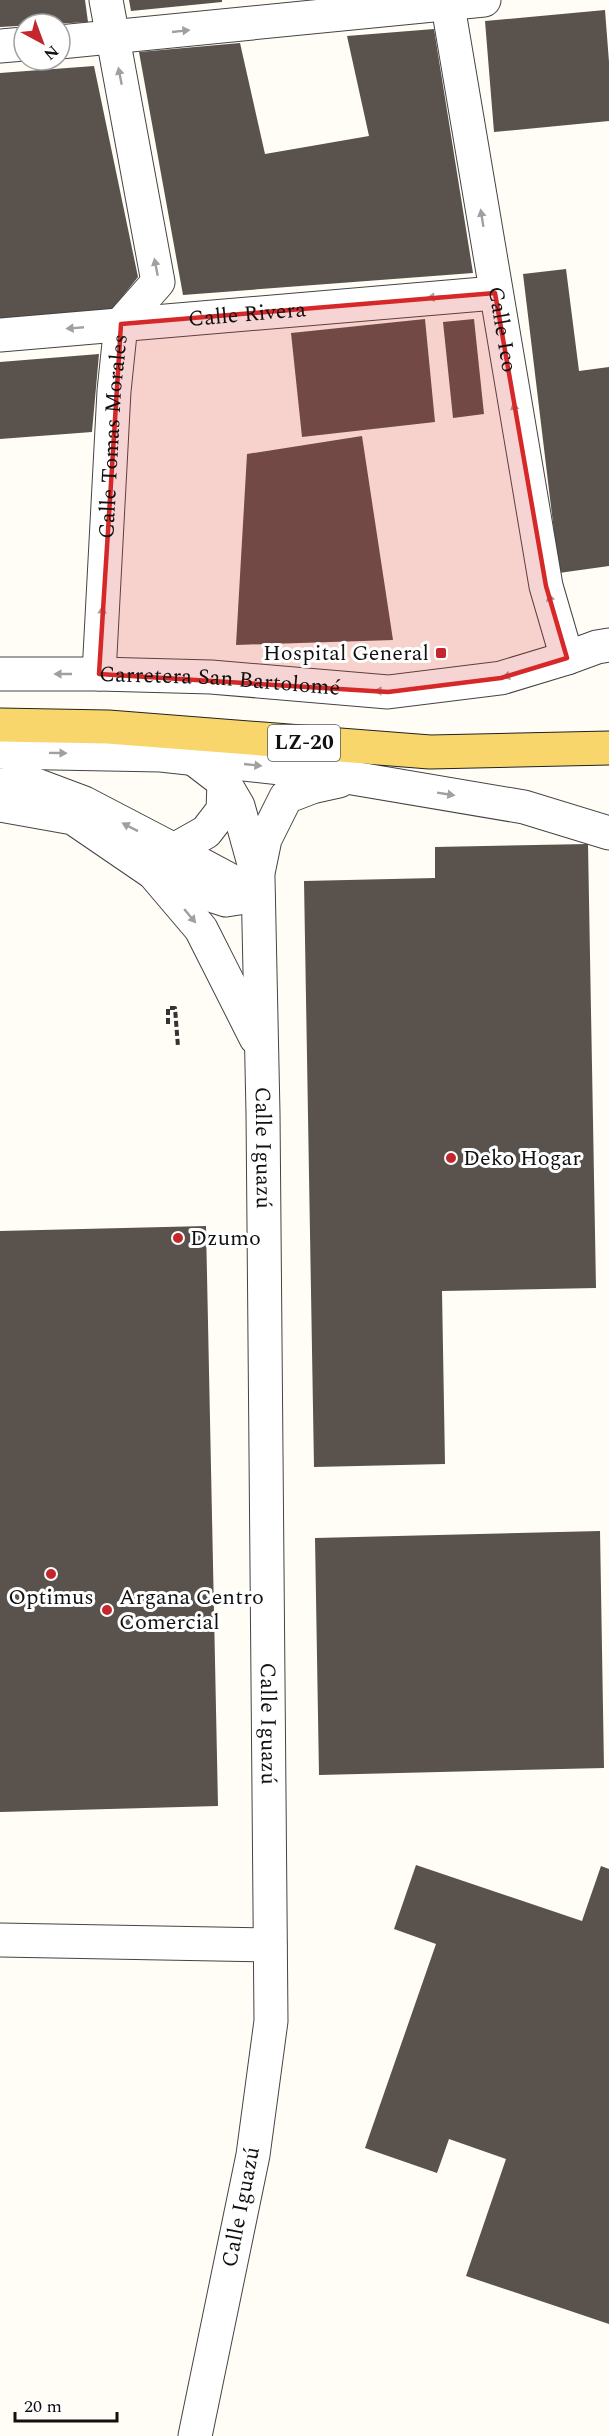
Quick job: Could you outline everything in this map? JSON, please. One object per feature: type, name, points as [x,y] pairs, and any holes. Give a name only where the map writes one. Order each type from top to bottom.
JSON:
[{"type":"main road","name":"Carretera San Bartolomé","points":[[0,710],[108,712],[431,732],[609,730]]},
{"type":"main road","name":"LZ-20","points":[[0,725],[108,727],[430,752],[609,748]]},
{"type":"street","name":"Calle Tomas Morales","points":[[99,674],[114,391],[121,324],[158,282],[106,0]]},
{"type":"street","points":[[72,41],[484,0]]},
{"type":"street","name":"Calle Ico","points":[[447,2],[546,586],[567,658]]},
{"type":"street","name":"Calle Rivera","points":[[0,335],[495,292]]},
{"type":"street","name":"Carretera San Bartolomé","points":[[0,674],[212,677],[388,692],[501,678],[609,645]]},
{"type":"street","points":[[0,752],[162,755],[351,778],[524,807],[609,832]]},
{"type":"street","points":[[194,759],[224,782],[238,806],[258,887]]},
{"type":"street","points":[[258,887],[264,839],[286,797],[312,787],[351,778]]},
{"type":"street","points":[[0,785],[28,782],[84,803],[163,861],[201,929],[260,1045]]},
{"type":"street","points":[[163,861],[206,832],[223,810],[224,782]]},
{"type":"street","points":[[0,806],[73,818],[163,861],[258,887]]},
{"type":"street","name":"Calle Iguazú","points":[[195,2436],[253,2155],[271,2021],[263,1113],[258,887]]},
{"type":"street","points":[[0,1940],[270,1945]]},
{"type":"path","points":[[168,1024],[168,1008],[175,1008],[178,1047]]},
{"type":"highlighted area","points":[[495,293],[546,586],[567,658],[501,678],[388,692],[99,674],[121,324]]},
{"type":"building","points":[[0,0],[85,0],[88,22],[72,23],[72,12],[12,12],[12,26],[0,27]]},
{"type":"building","points":[[129,0],[222,0],[222,2],[131,11]]},
{"type":"building","points":[[605,10],[609,62],[609,121],[494,132],[485,21]]},
{"type":"building","points":[[434,29],[473,273],[183,295],[139,52],[240,43],[265,154],[369,136],[347,36]]},
{"type":"building","points":[[94,66],[138,277],[110,312],[0,320],[0,73],[72,72],[72,68]]},
{"type":"building","points":[[566,269],[579,371],[609,367],[609,566],[559,573],[523,274]]},
{"type":"building","points":[[425,319],[435,422],[302,437],[291,333]]},
{"type":"building","points":[[474,319],[484,414],[453,418],[443,322]]},
{"type":"building","points":[[99,354],[92,432],[0,439],[0,362]]},
{"type":"building","points":[[362,436],[393,640],[236,645],[247,454]]},
{"type":"building","name":"Deko Hogar","points":[[588,844],[596,1288],[442,1291],[445,1464],[314,1467],[304,881],[435,878],[435,847]]},
{"type":"building","name":"Argana Centro Comercial","points":[[206,1226],[218,1806],[0,1812],[0,1231]]},
{"type":"building","points":[[600,1531],[604,1768],[319,1775],[315,1538]]},
{"type":"building","points":[[416,1865],[582,1921],[601,1866],[609,1869],[609,2324],[466,2276],[506,2159],[449,2139],[437,2173],[365,2148],[436,1944],[394,1929]]},
{"type":"place","name":"Hospital General","points":[[441,653]]},
{"type":"place","name":"Deko Hogar","points":[[451,1158]]},
{"type":"place","name":"Dzumo","points":[[178,1238]]},
{"type":"place","name":"Optimus","points":[[51,1574]]},
{"type":"place","name":"Argana Centro Comercial","points":[[107,1610]]}]
